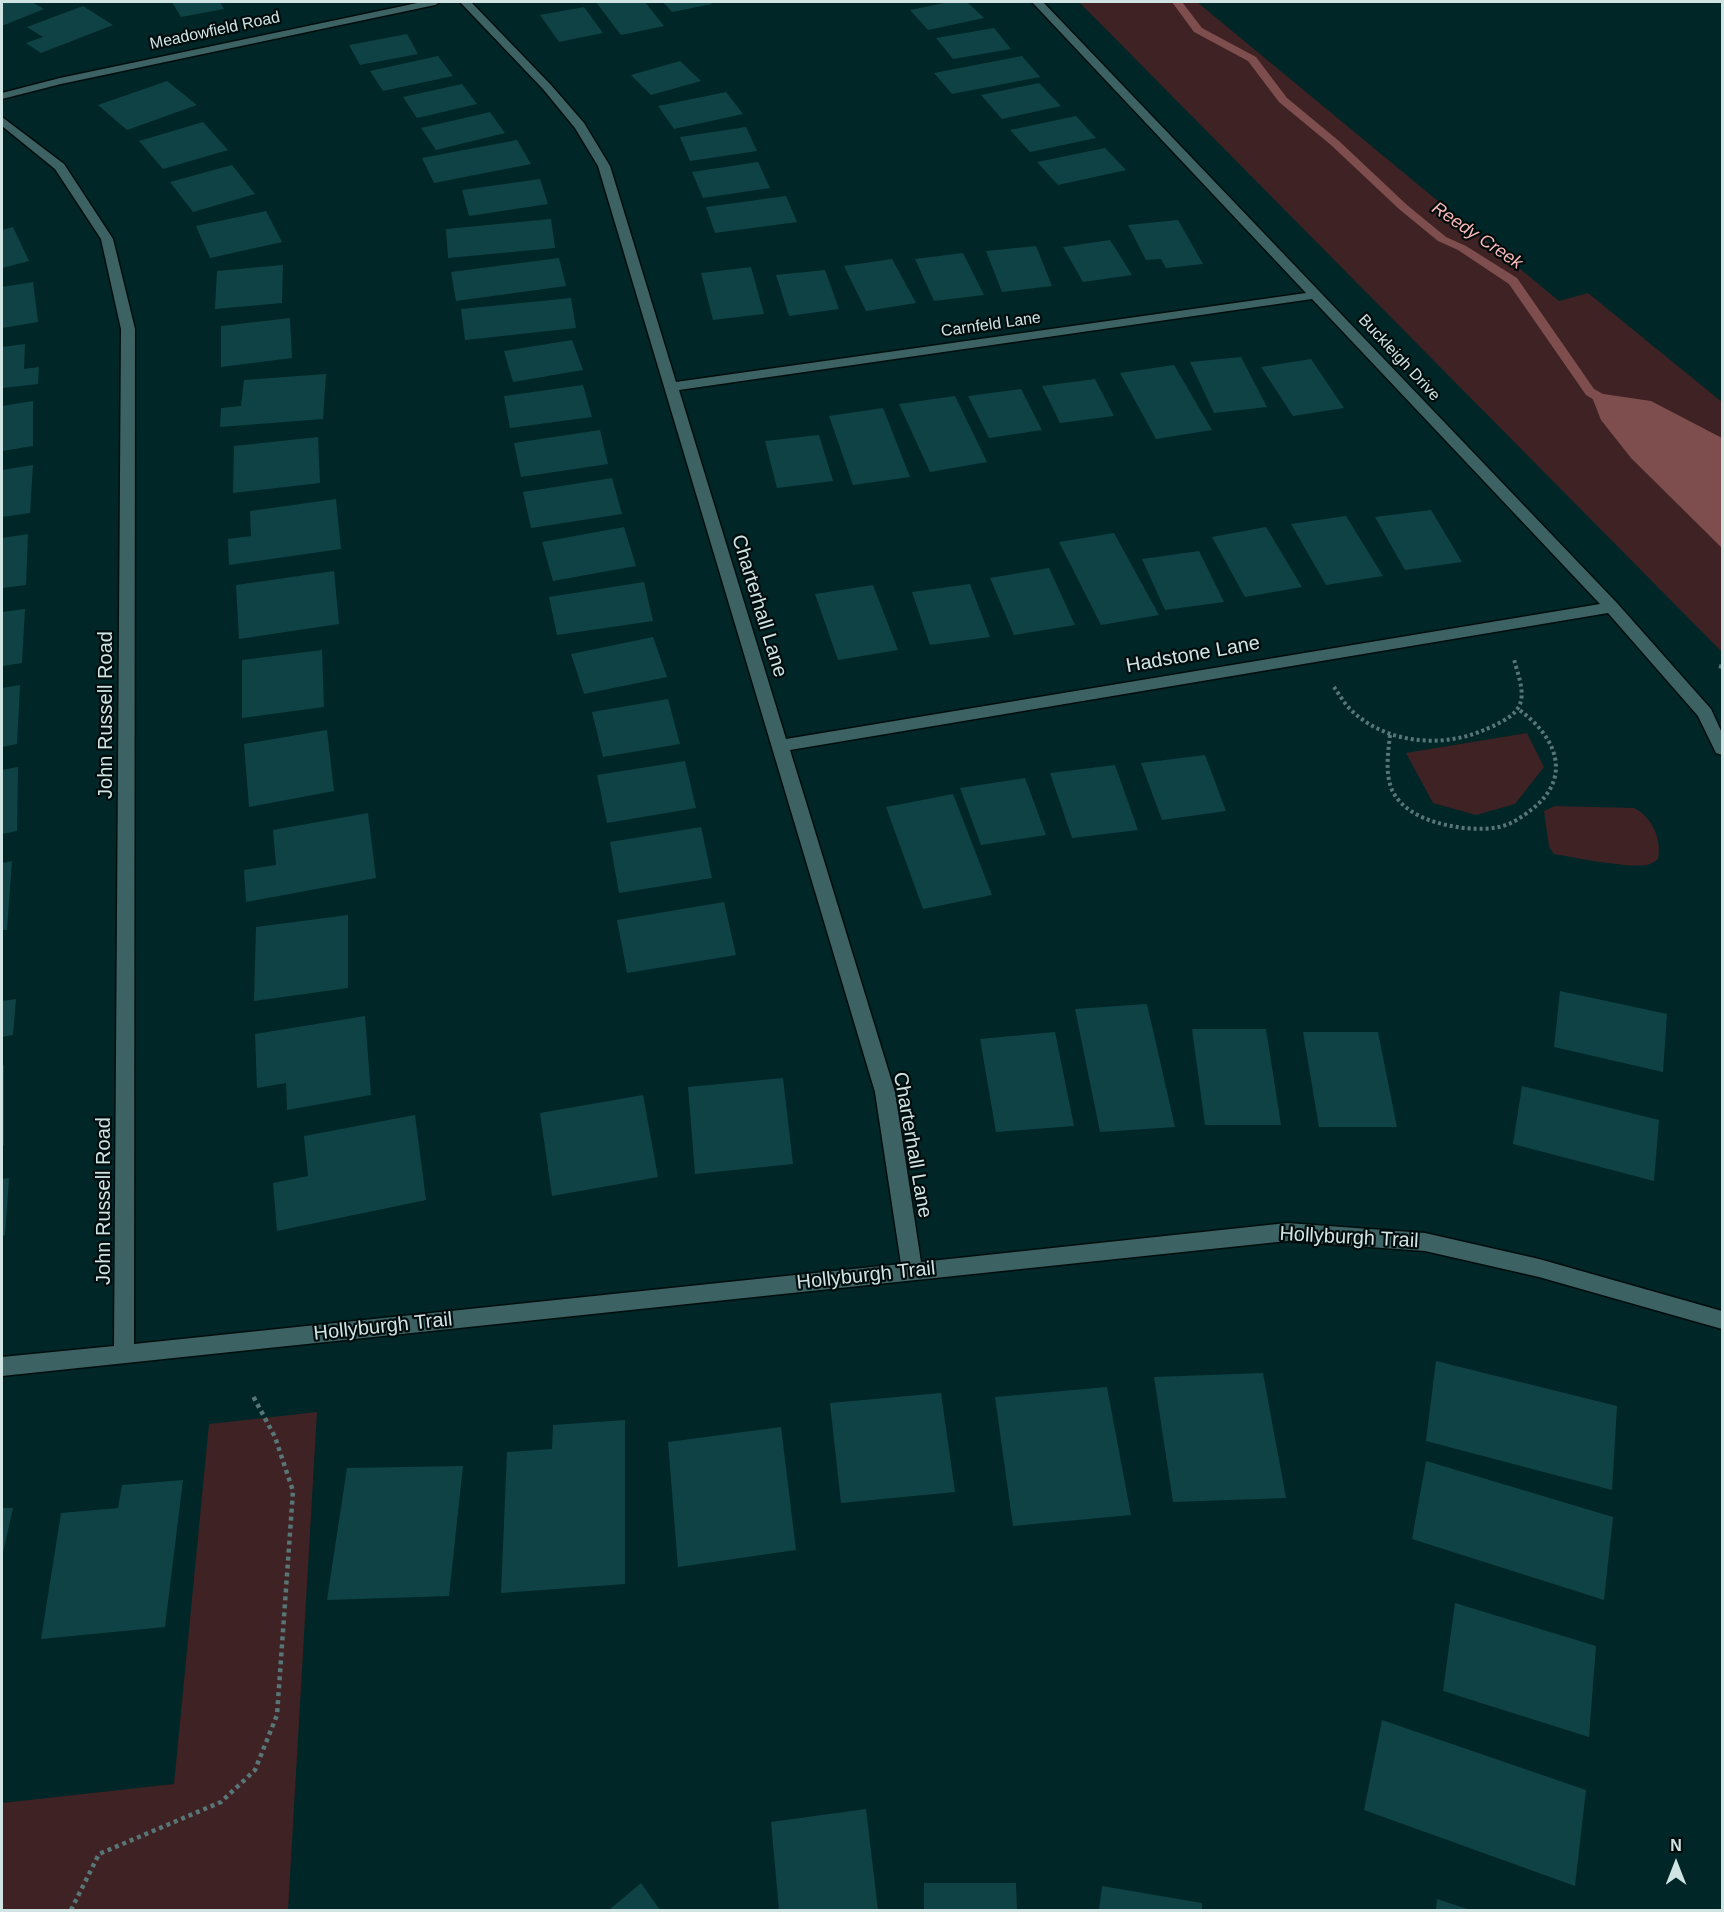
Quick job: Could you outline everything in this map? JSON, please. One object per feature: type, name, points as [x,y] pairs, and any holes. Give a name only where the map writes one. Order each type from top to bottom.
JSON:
[{"type":"street","name":"Meadowfield Road","points":[[2,96],[60,81],[435,2]]},
{"type":"street","name":"Charterhall Lane","points":[[465,2],[561,102],[580,126],[604,166],[885,1092],[912,1271]]},
{"type":"street","name":"Buckleigh Drive","points":[[1037,2],[1612,607],[1705,713],[1722,749]]},
{"type":"street","name":"John Russell Road","points":[[2,121],[60,167],[106,239],[128,329],[124,1353]]},
{"type":"street","name":"Carnfeld Lane","points":[[671,387],[1316,295]]},
{"type":"street","name":"Hadstone Lane","points":[[780,746],[1612,607]]},
{"type":"street","name":"Hollyburgh Trail","points":[[2,1367],[1287,1232],[1425,1242],[1539,1268],[1722,1320]]},
{"type":"path","points":[[1331,681],[1340,700],[1353,715],[1366,725],[1390,735],[1415,740],[1440,740],[1469,736],[1495,726],[1518,709],[1522,693],[1520,675],[1510,651]]},
{"type":"path","points":[[1390,735],[1389,777],[1396,797],[1414,813],[1442,825],[1473,829],[1500,827],[1527,814],[1552,789],[1557,767],[1551,743],[1543,730],[1531,717],[1518,709]]},
{"type":"path","points":[[71,1911],[99,1854],[221,1802],[255,1770],[278,1715],[293,1491],[274,1437],[253,1396]]},
{"type":"shaded area","points":[[1079,2],[1197,2],[1559,301],[1588,293],[1722,402],[1722,652]]},
{"type":"shaded area","points":[[1590,392],[1651,401],[1722,438],[1722,548],[1631,458],[1601,420]]},
{"type":"shaded area","points":[[1527,733],[1544,767],[1515,804],[1476,815],[1433,803],[1406,753]]},
{"type":"shaded area","points":[[1555,806],[1634,808],[1646,817],[1654,829],[1659,851],[1658,859],[1650,864],[1631,865],[1554,854],[1549,847],[1544,811]]},
{"type":"shaded area","points":[[317,1412],[288,1910],[2,1910],[2,1803],[174,1784],[209,1424]]},
{"type":"building","points":[[2,2],[32,2],[44,9],[2,26]]},
{"type":"building","points":[[172,2],[220,2],[224,9],[181,17]]},
{"type":"building","points":[[596,2],[645,2],[664,26],[621,35]]},
{"type":"building","points":[[663,2],[710,2],[712,4],[672,12]]},
{"type":"building","points":[[949,2],[967,2],[984,18],[928,30],[910,10]]},
{"type":"building","points":[[83,6],[113,25],[41,53],[26,43],[43,37],[27,27]]},
{"type":"building","points":[[584,7],[603,33],[559,42],[540,15]]},
{"type":"building","points":[[994,28],[1011,49],[953,59],[936,38]]},
{"type":"building","points":[[407,34],[418,54],[360,65],[349,45]]},
{"type":"building","points":[[438,56],[453,76],[383,91],[370,71]]},
{"type":"building","points":[[1022,56],[1040,77],[952,94],[934,73]]},
{"type":"building","points":[[680,61],[701,81],[651,95],[631,75]]},
{"type":"building","points":[[167,81],[197,105],[127,130],[98,105]]},
{"type":"building","points":[[1039,83],[1061,106],[1002,119],[981,95]]},
{"type":"building","points":[[462,84],[477,104],[417,118],[403,97]]},
{"type":"building","points":[[726,92],[743,114],[674,129],[658,106]]},
{"type":"building","points":[[490,112],[505,133],[436,150],[421,128]]},
{"type":"building","points":[[1076,116],[1096,138],[1030,152],[1010,130]]},
{"type":"building","points":[[203,122],[228,150],[163,169],[139,141]]},
{"type":"building","points":[[746,127],[757,151],[690,161],[680,137]]},
{"type":"building","points":[[517,140],[531,164],[434,183],[422,158]]},
{"type":"building","points":[[1105,148],[1126,170],[1058,185],[1037,162]]},
{"type":"building","points":[[758,162],[770,188],[703,198],[692,172]]},
{"type":"building","points":[[232,165],[255,194],[193,212],[170,182]]},
{"type":"building","points":[[540,179],[548,204],[469,216],[462,190]]},
{"type":"building","points":[[786,196],[797,222],[715,233],[706,207]]},
{"type":"building","points":[[266,211],[282,242],[210,258],[196,226]]},
{"type":"building","points":[[551,219],[555,248],[448,258],[446,229]]},
{"type":"building","points":[[1178,220],[1203,264],[1166,268],[1161,259],[1146,260],[1128,225]]},
{"type":"building","points":[[13,227],[29,261],[2,268],[2,230]]},
{"type":"building","points":[[1110,240],[1132,275],[1083,282],[1063,247]]},
{"type":"building","points":[[1036,246],[1052,286],[1002,292],[986,251]]},
{"type":"building","points":[[963,253],[984,295],[934,301],[915,259]]},
{"type":"building","points":[[559,258],[566,286],[456,301],[451,272]]},
{"type":"building","points":[[892,259],[916,303],[866,311],[844,266]]},
{"type":"building","points":[[283,265],[282,303],[215,309],[217,271]]},
{"type":"building","points":[[751,267],[764,314],[713,320],[701,273]]},
{"type":"building","points":[[825,270],[839,309],[789,316],[776,275]]},
{"type":"building","points":[[33,282],[38,322],[2,328],[2,287]]},
{"type":"building","points":[[571,298],[576,328],[465,340],[461,309]]},
{"type":"building","points":[[290,318],[292,358],[221,367],[221,326]]},
{"type":"building","points":[[572,340],[583,370],[513,382],[504,351]]},
{"type":"building","points":[[25,344],[24,369],[39,367],[38,384],[2,388],[2,347]]},
{"type":"building","points":[[1241,357],[1267,407],[1214,413],[1190,362]]},
{"type":"building","points":[[1311,359],[1344,408],[1293,416],[1261,367]]},
{"type":"building","points":[[1174,365],[1212,430],[1156,439],[1120,373]]},
{"type":"building","points":[[326,374],[323,419],[220,427],[221,408],[241,406],[244,380]]},
{"type":"building","points":[[1095,379],[1114,416],[1060,423],[1042,386]]},
{"type":"building","points":[[583,385],[592,417],[510,428],[504,396]]},
{"type":"building","points":[[1021,389],[1042,430],[989,438],[968,396]]},
{"type":"building","points":[[955,396],[987,462],[930,472],[899,404]]},
{"type":"building","points":[[33,401],[33,446],[2,451],[2,406]]},
{"type":"building","points":[[883,408],[910,477],[853,485],[829,416]]},
{"type":"building","points":[[600,430],[608,464],[521,477],[514,443]]},
{"type":"building","points":[[819,435],[833,481],[777,488],[765,441]]},
{"type":"building","points":[[318,437],[320,483],[233,493],[234,446]]},
{"type":"building","points":[[33,465],[30,513],[2,517],[2,470]]},
{"type":"building","points":[[612,478],[622,514],[531,528],[523,492]]},
{"type":"building","points":[[336,499],[341,549],[229,565],[228,539],[251,536],[250,511]]},
{"type":"building","points":[[1431,510],[1462,562],[1405,570],[1375,517]]},
{"type":"building","points":[[1346,516],[1383,576],[1326,585],[1291,524]]},
{"type":"building","points":[[624,527],[636,566],[553,581],[542,542]]},
{"type":"building","points":[[1266,527],[1302,587],[1245,597],[1212,537]]},
{"type":"building","points":[[1114,533],[1159,615],[1101,625],[1059,542]]},
{"type":"building","points":[[28,534],[26,585],[2,588],[2,538]]},
{"type":"building","points":[[1199,551],[1224,602],[1165,610],[1142,559]]},
{"type":"building","points":[[1049,568],[1075,625],[1014,635],[990,578]]},
{"type":"building","points":[[334,571],[339,624],[239,639],[236,585]]},
{"type":"building","points":[[644,582],[653,621],[557,635],[549,597]]},
{"type":"building","points":[[970,584],[990,637],[930,645],[912,592]]},
{"type":"building","points":[[873,585],[898,650],[838,660],[815,594]]},
{"type":"building","points":[[25,609],[22,663],[2,666],[2,612]]},
{"type":"building","points":[[653,637],[667,677],[584,694],[571,654]]},
{"type":"building","points":[[322,650],[324,707],[242,718],[242,660]]},
{"type":"building","points":[[20,685],[17,744],[2,747],[2,688]]},
{"type":"building","points":[[668,699],[680,744],[603,757],[592,712]]},
{"type":"building","points":[[327,730],[334,791],[249,807],[244,744]]},
{"type":"building","points":[[1205,755],[1226,811],[1162,820],[1141,763]]},
{"type":"building","points":[[685,761],[696,808],[607,823],[597,775]]},
{"type":"building","points":[[1115,765],[1138,830],[1072,838],[1050,773]]},
{"type":"building","points":[[18,767],[17,831],[2,834],[2,770]]},
{"type":"building","points":[[1025,778],[1046,835],[981,845],[960,788]]},
{"type":"building","points":[[953,794],[992,895],[923,909],[886,807]]},
{"type":"building","points":[[368,813],[376,878],[246,902],[244,870],[276,865],[273,830]]},
{"type":"building","points":[[701,827],[712,878],[619,893],[610,842]]},
{"type":"building","points":[[12,861],[7,930],[2,930],[2,863]]},
{"type":"building","points":[[724,902],[736,955],[627,973],[617,920]]},
{"type":"building","points":[[348,915],[348,988],[254,1001],[256,927]]},
{"type":"building","points":[[1560,991],[1667,1014],[1663,1072],[1554,1047]]},
{"type":"building","points":[[16,999],[13,1035],[2,1037],[2,1001]]},
{"type":"building","points":[[1147,1004],[1175,1127],[1100,1132],[1075,1009]]},
{"type":"building","points":[[365,1016],[371,1095],[287,1110],[286,1083],[257,1088],[255,1034]]},
{"type":"building","points":[[1192,1029],[1266,1029],[1281,1125],[1205,1125]]},
{"type":"building","points":[[1055,1032],[1074,1126],[996,1132],[980,1039]]},
{"type":"building","points":[[1303,1032],[1378,1032],[1397,1127],[1319,1127]]},
{"type":"building","points":[[4,1065],[4,1145],[2,1146],[2,1066]]},
{"type":"building","points":[[783,1078],[793,1164],[695,1174],[688,1087]]},
{"type":"building","points":[[1522,1086],[1659,1120],[1654,1181],[1513,1144]]},
{"type":"building","points":[[643,1095],[658,1177],[552,1196],[540,1113]]},
{"type":"building","points":[[415,1115],[426,1200],[277,1231],[273,1183],[308,1176],[304,1136]]},
{"type":"building","points":[[9,1178],[5,1235],[2,1236],[2,1179]]},
{"type":"building","points":[[1436,1361],[1617,1406],[1612,1490],[1426,1441]]},
{"type":"building","points":[[1263,1373],[1286,1498],[1173,1502],[1154,1377]]},
{"type":"building","points":[[1107,1387],[1131,1515],[1013,1526],[995,1397]]},
{"type":"building","points":[[941,1393],[955,1492],[841,1503],[830,1403]]},
{"type":"building","points":[[625,1420],[625,1584],[501,1593],[507,1452],[552,1449],[553,1425]]},
{"type":"building","points":[[781,1427],[796,1550],[678,1567],[668,1442]]},
{"type":"building","points":[[1426,1461],[1613,1517],[1604,1600],[1412,1539]]},
{"type":"building","points":[[463,1466],[449,1596],[327,1600],[347,1468]]},
{"type":"building","points":[[183,1480],[165,1627],[41,1639],[61,1513],[118,1508],[122,1485]]},
{"type":"building","points":[[2,1508],[13,1508],[2,1557]]},
{"type":"building","points":[[1455,1603],[1596,1646],[1589,1737],[1443,1691]]},
{"type":"building","points":[[1382,1720],[1586,1790],[1575,1886],[1364,1810]]},
{"type":"building","points":[[866,1809],[878,1910],[779,1910],[771,1822]]},
{"type":"building","points":[[641,1883],[660,1910],[609,1910]]},
{"type":"building","points":[[924,1883],[1016,1883],[1017,1910],[924,1910]]},
{"type":"building","points":[[1102,1886],[1202,1903],[1202,1910],[1099,1910]]},
{"type":"building","points":[[1437,1899],[1470,1910],[1436,1910]]},
{"type":"waterway","name":"Reedy Creek","points":[[1177,2],[1198,30],[1252,59],[1283,100],[1335,143],[1403,207],[1442,239],[1462,248],[1513,281],[1590,392],[1609,403]]}]
